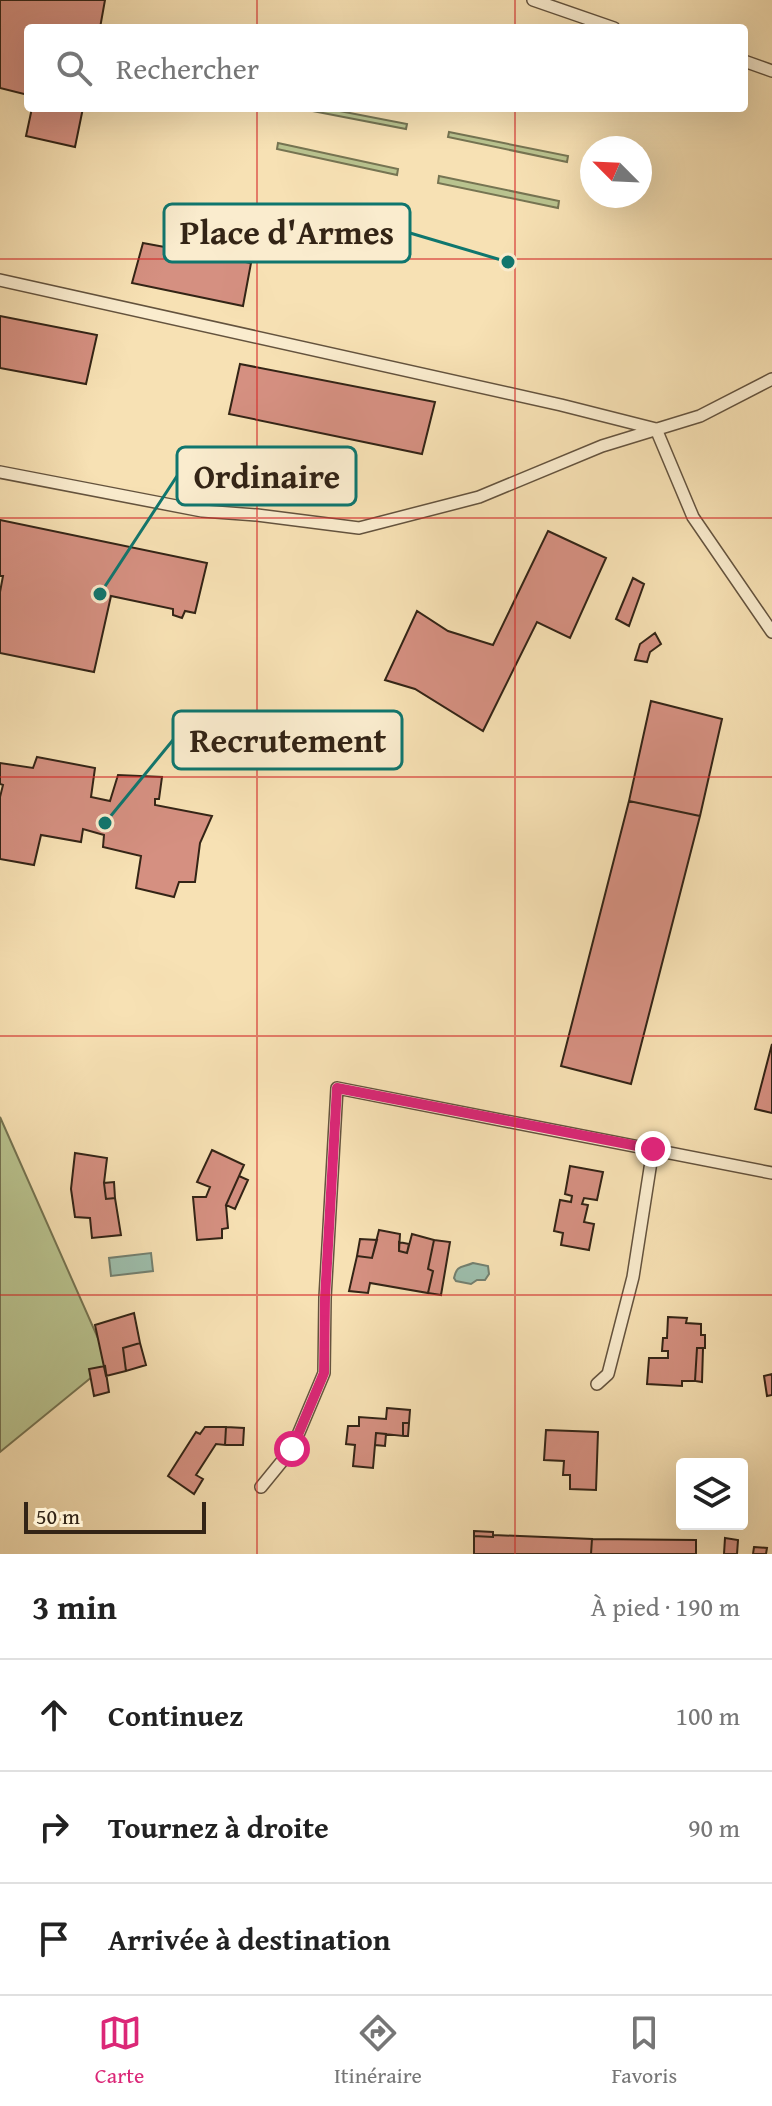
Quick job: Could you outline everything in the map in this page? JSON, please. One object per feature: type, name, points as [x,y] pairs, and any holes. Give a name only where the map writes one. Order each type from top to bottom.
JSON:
[{"type":"lane","points":[[533,0],[602,24]]},
{"type":"lane","points":[[748,62],[772,71]]},
{"type":"lane","points":[[0,280],[656,429]]},
{"type":"lane","points":[[0,472],[202,511],[359,528],[479,497],[602,446],[700,416],[772,379]]},
{"type":"lane","points":[[656,429],[693,517],[772,632]]},
{"type":"lane","points":[[261,1487],[292,1449],[324,1373],[325,1298],[337,1088],[772,1173]]},
{"type":"lane","points":[[597,1384],[608,1374],[633,1277],[653,1149]]},
{"type":"green space","points":[[318,112],[345,112],[407,124],[406,129]]},
{"type":"green space","points":[[449,132],[568,156],[567,162],[448,137]]},
{"type":"green space","points":[[278,143],[398,169],[397,175],[277,149]]},
{"type":"green space","points":[[439,176],[559,201],[558,208],[438,183]]},
{"type":"green space","points":[[0,1117],[109,1363],[0,1452]]},
{"type":"shaded area","points":[[151,1253],[153,1271],[111,1276],[109,1258]]},
{"type":"shaded area","points":[[473,1263],[488,1266],[489,1274],[485,1280],[471,1284],[456,1281],[454,1278],[458,1268]]},
{"type":"building","points":[[0,0],[105,0],[101,24],[24,24],[24,94],[0,88]]},
{"type":"building","points":[[31,112],[82,112],[75,147],[26,136]]},
{"type":"building","points":[[143,243],[251,263],[243,306],[132,283]]},
{"type":"building","points":[[0,316],[97,335],[86,384],[0,368]]},
{"type":"building","points":[[240,364],[435,402],[422,454],[229,414]]},
{"type":"building","points":[[0,520],[207,563],[195,613],[185,611],[182,618],[173,615],[173,609],[111,596],[94,672],[0,653],[3,576],[0,576]]},
{"type":"building","points":[[548,531],[606,558],[570,638],[537,622],[483,731],[415,689],[385,680],[417,611],[448,631],[493,645]]},
{"type":"building","points":[[633,578],[644,584],[629,626],[616,619]]},
{"type":"building","points":[[655,633],[661,644],[650,652],[647,662],[635,660],[640,644]]},
{"type":"building","points":[[651,701],[722,719],[700,816],[629,801]]},
{"type":"building","points":[[37,757],[95,768],[91,797],[110,801],[118,775],[162,777],[159,799],[155,799],[155,805],[212,816],[200,843],[195,882],[179,882],[174,897],[136,888],[141,856],[103,847],[104,835],[83,829],[81,842],[41,835],[34,865],[0,859],[0,797],[3,785],[0,784],[0,763],[33,768]]},
{"type":"building","points":[[629,801],[700,816],[631,1084],[561,1066]]},
{"type":"building","points":[[772,1044],[772,1113],[755,1109]]},
{"type":"building","points":[[212,1150],[244,1165],[226,1205],[228,1228],[222,1229],[222,1238],[197,1240],[193,1197],[206,1197],[210,1187],[197,1182]]},
{"type":"building","points":[[75,1153],[107,1158],[106,1199],[115,1198],[121,1235],[92,1238],[90,1218],[75,1217],[71,1189]]},
{"type":"building","points":[[570,1166],[603,1172],[597,1200],[584,1198],[582,1204],[588,1205],[584,1222],[594,1224],[589,1250],[561,1245],[563,1233],[554,1231],[560,1200],[571,1202],[572,1196],[565,1194]]},
{"type":"building","points":[[239,1176],[248,1180],[235,1209],[226,1205]]},
{"type":"building","points":[[114,1182],[115,1198],[106,1199],[104,1183]]},
{"type":"building","points":[[379,1230],[400,1234],[399,1251],[407,1253],[412,1234],[434,1240],[428,1269],[433,1271],[428,1293],[370,1283],[368,1293],[349,1291],[357,1256],[372,1258]]},
{"type":"building","points":[[360,1239],[377,1240],[372,1258],[357,1256]]},
{"type":"building","points":[[434,1240],[450,1242],[441,1295],[428,1293],[433,1271],[428,1269]]},
{"type":"building","points":[[399,1242],[409,1244],[407,1253],[399,1251]]},
{"type":"building","points":[[134,1313],[140,1343],[123,1348],[126,1371],[106,1376],[95,1325]]},
{"type":"building","points":[[668,1317],[687,1318],[686,1323],[701,1324],[701,1335],[705,1335],[705,1348],[697,1348],[695,1381],[682,1381],[682,1386],[647,1384],[649,1358],[668,1358],[668,1351],[662,1351],[663,1338],[667,1338]]},
{"type":"building","points":[[140,1343],[146,1365],[126,1371],[123,1348]]},
{"type":"building","points":[[697,1348],[703,1348],[702,1382],[695,1381]]},
{"type":"building","points":[[105,1366],[109,1392],[94,1396],[89,1369]]},
{"type":"building","points":[[772,1374],[772,1395],[767,1396],[764,1376]]},
{"type":"building","points":[[387,1408],[410,1410],[409,1423],[403,1423],[403,1436],[376,1433],[373,1468],[353,1466],[355,1445],[346,1444],[348,1426],[359,1426],[359,1417],[386,1419]]},
{"type":"building","points":[[403,1423],[409,1423],[408,1436],[403,1436]]},
{"type":"building","points":[[205,1427],[226,1427],[225,1445],[216,1444],[196,1475],[203,1479],[194,1494],[168,1476],[196,1432],[200,1434]]},
{"type":"building","points":[[226,1427],[244,1428],[243,1445],[225,1445]]},
{"type":"building","points":[[546,1430],[598,1432],[596,1490],[570,1489],[570,1475],[563,1475],[564,1461],[544,1460]]},
{"type":"building","points":[[376,1433],[386,1434],[385,1446],[375,1445]]},
{"type":"building","points":[[474,1531],[493,1532],[493,1537],[474,1536]]},
{"type":"building","points":[[474,1536],[592,1539],[591,1554],[474,1554]]},
{"type":"building","points":[[725,1538],[738,1540],[737,1554],[724,1554]]},
{"type":"building","points":[[592,1539],[696,1540],[696,1554],[591,1554]]},
{"type":"building","points":[[754,1547],[767,1548],[766,1554],[753,1554]]},
{"type":"place","name":"Place d'Armes","points":[[508,262]]},
{"type":"place","name":"Ordinaire","points":[[100,594]]},
{"type":"place","name":"Recrutement","points":[[105,823]]},
{"type":"route","points":[[292,1449],[324,1373],[325,1298],[337,1088],[653,1149]]}]
